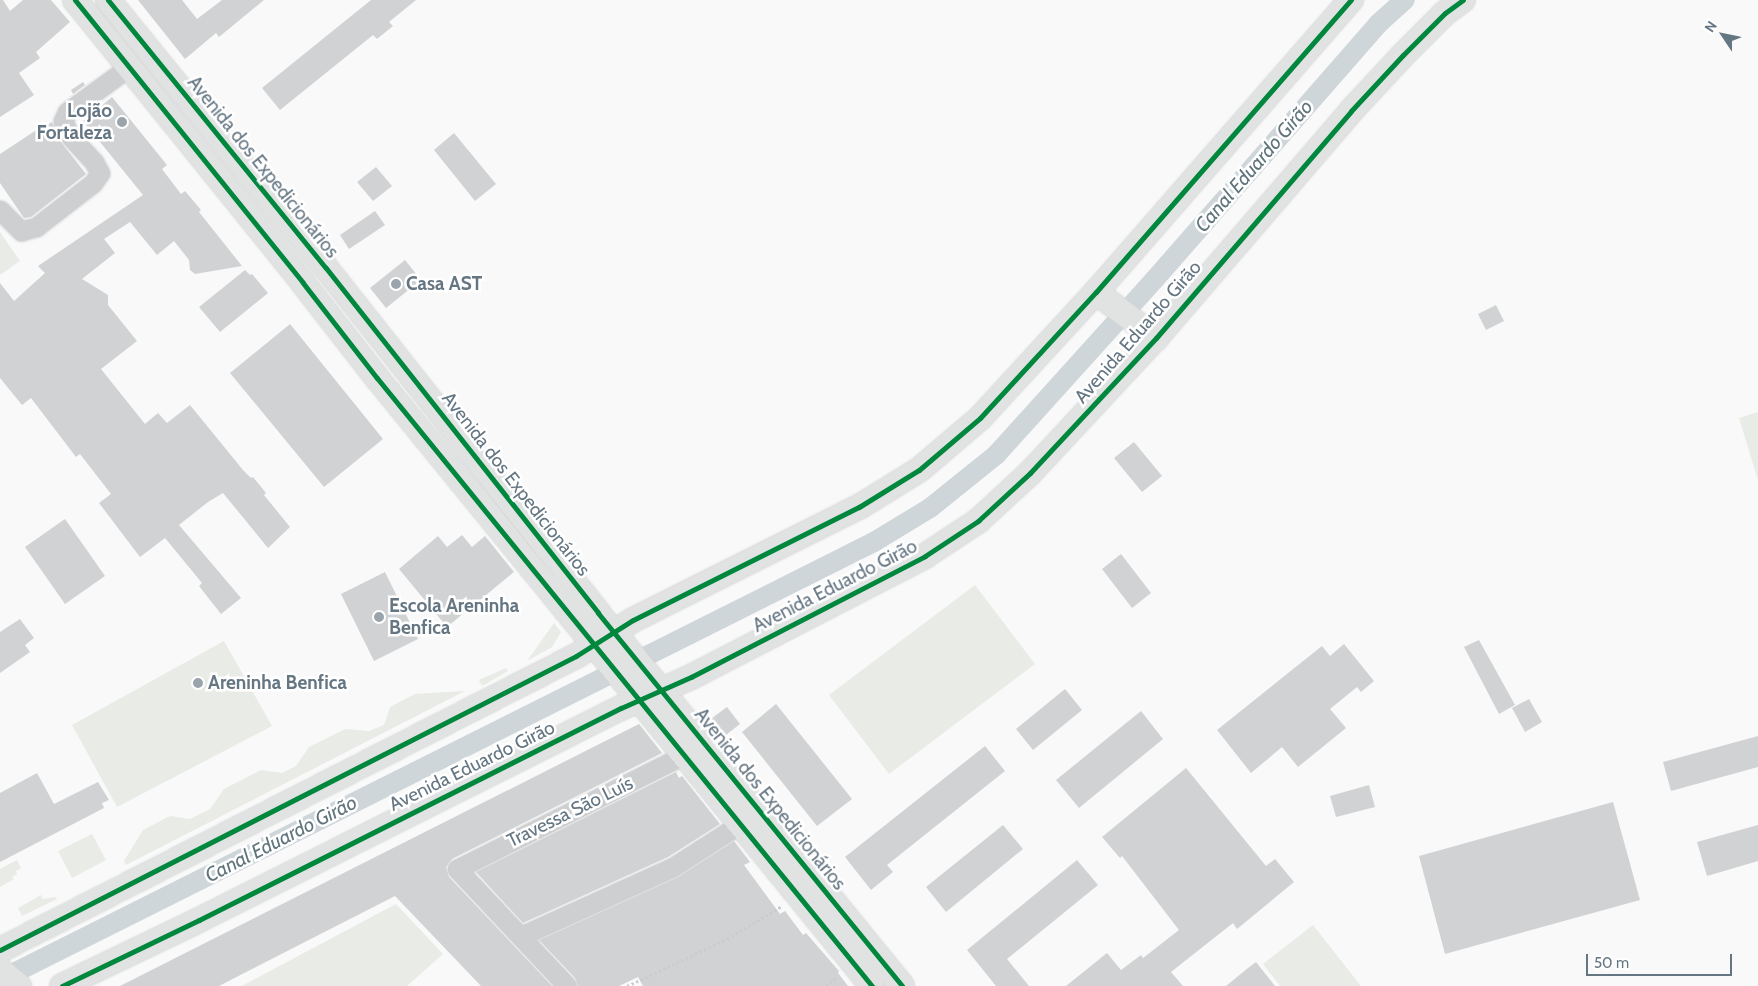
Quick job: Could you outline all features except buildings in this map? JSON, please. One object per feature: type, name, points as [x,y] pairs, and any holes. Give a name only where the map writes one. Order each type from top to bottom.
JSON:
[{"type":"main road","name":"Avenida dos Expedicionários","points":[[75,0],[377,378],[611,645],[647,671],[902,986]]},
{"type":"main road","name":"Avenida dos Expedicionários","points":[[108,0],[326,268],[611,645],[625,682],[872,986]]},
{"type":"main road","points":[[0,950],[576,656],[611,645],[634,620],[859,506],[919,470],[980,418],[1100,296],[1351,0]]},
{"type":"main road","name":"Avenida Eduardo Girão","points":[[62,986],[662,690],[925,556],[978,521],[1019,484],[1150,334],[1351,111],[1445,13],[1463,0]]},
{"type":"main road","points":[[303,283],[326,268]]},
{"type":"main road","points":[[1100,296],[1150,334]]},
{"type":"main road","points":[[0,970],[18,986]]},
{"type":"street","points":[[0,210],[21,231],[36,227],[93,183],[100,173],[94,162],[71,137],[63,121],[67,112],[129,67]]},
{"type":"street","name":"Travessa São Luís","points":[[520,936],[457,869],[684,755]]},
{"type":"street","points":[[567,986],[520,936],[674,867],[740,824]]},
{"type":"path","points":[[627,986],[727,939],[800,896]]},
{"type":"shaded area","points":[[0,232],[20,261],[0,275]]},
{"type":"shaded area","points":[[1758,412],[1758,480],[1739,418]]},
{"type":"shaded area","points":[[975,585],[1035,664],[889,774],[829,695]]},
{"type":"shaded area","points":[[554,623],[561,632],[552,647],[527,661]]},
{"type":"shaded area","name":"Areninha Benfica","points":[[224,641],[272,726],[117,807],[72,725]]},
{"type":"shaded area","points":[[506,668],[508,671],[482,686],[479,680]]},
{"type":"shaded area","points":[[465,691],[126,865],[124,861],[143,830],[170,816],[190,819],[210,809],[224,789],[261,770],[282,773],[296,766],[309,747],[345,729],[369,731],[384,725],[390,707],[415,694]]},
{"type":"shaded area","points":[[92,834],[106,860],[72,878],[58,851]]},
{"type":"shaded area","points":[[17,860],[21,868],[12,877],[14,879],[0,887],[0,869]]},
{"type":"shaded area","points":[[41,895],[43,899],[55,897],[57,899],[22,916],[18,908]]},
{"type":"shaded area","points":[[396,904],[443,954],[407,986],[242,986]]},
{"type":"shaded area","points":[[1313,925],[1361,986],[1280,986],[1263,964]]},
{"type":"waterway","name":"Canal Eduardo Girão","points":[[0,980],[874,542],[930,508],[996,455],[1155,279],[1378,24],[1405,0]]},
{"type":"cycle path","points":[[75,0],[377,378],[872,986]]},
{"type":"cycle path","points":[[108,0],[326,268],[598,613],[902,986]]},
{"type":"cycle path","points":[[0,950],[576,656],[633,620],[859,507],[919,470],[980,418],[1096,292],[1351,0]]},
{"type":"cycle path","points":[[62,986],[199,920],[621,708],[691,677],[925,556],[978,521],[1030,473],[1156,338],[1351,111],[1403,55],[1445,13],[1463,0]]},
{"type":"place","name":"Lojão Fortaleza","points":[[122,122]]},
{"type":"place","name":"Casa AST","points":[[396,284]]},
{"type":"place","name":"Escola Areninha Benfica","points":[[379,617]]},
{"type":"place","name":"Areninha Benfica","points":[[198,683]]}]
